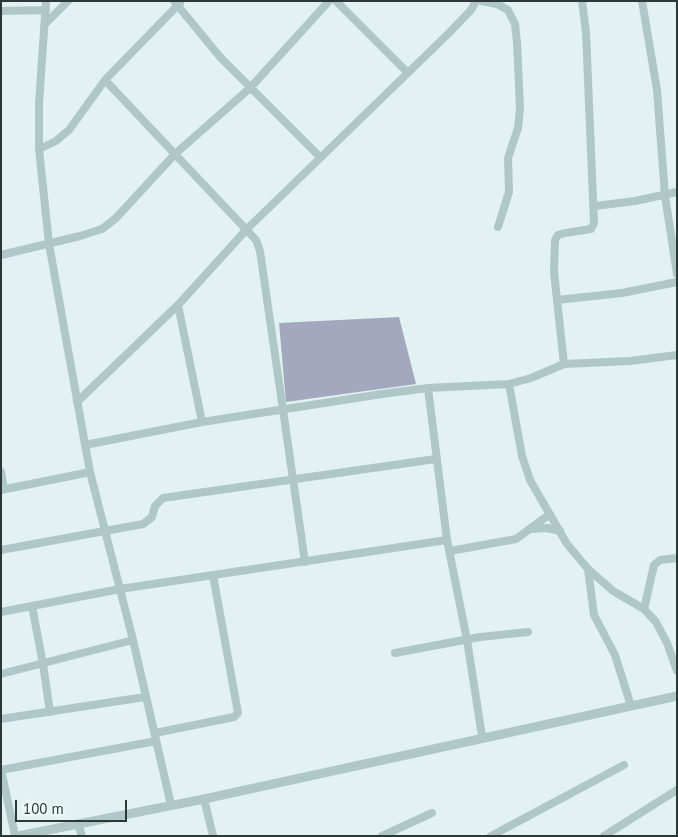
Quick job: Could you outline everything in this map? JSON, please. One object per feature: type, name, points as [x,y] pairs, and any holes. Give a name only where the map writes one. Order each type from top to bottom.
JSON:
[{"type":"street","points":[[46,1],[39,104],[39,149],[49,244],[84,445],[104,531],[133,640],[171,805]]},
{"type":"street","points":[[46,23],[68,1]]},
{"type":"street","points":[[1,255],[102,229],[116,218],[175,154],[250,88],[329,1]]},
{"type":"street","points":[[336,1],[408,73]]},
{"type":"street","points":[[77,402],[178,305],[247,229],[408,73],[471,10],[476,1]]},
{"type":"street","points":[[482,1],[497,4],[508,10],[514,24],[517,42],[520,108],[518,128],[508,158],[509,192],[498,227]]},
{"type":"street","points":[[564,364],[554,272],[555,240],[558,235],[591,229],[594,206],[586,32],[582,1]]},
{"type":"street","points":[[642,1],[657,90],[664,196],[677,274]]},
{"type":"street","points":[[39,149],[56,141],[69,130],[105,80],[177,2],[206,41],[250,88],[320,157]]},
{"type":"street","points":[[1,11],[46,10]]},
{"type":"street","points":[[105,80],[256,240],[260,251],[305,562]]},
{"type":"street","points":[[594,206],[664,196],[677,192]]},
{"type":"street","points":[[557,300],[622,292],[677,282]]},
{"type":"street","points":[[178,305],[202,422]]},
{"type":"street","points":[[84,445],[202,422],[428,388],[509,384],[531,378],[564,364],[630,361],[677,355]]},
{"type":"street","points":[[509,384],[522,456],[530,480],[560,531],[588,568],[613,591],[644,609],[656,622],[667,643],[677,671]]},
{"type":"street","points":[[428,388],[447,540],[467,640],[482,736]]},
{"type":"street","points":[[1,550],[143,524],[152,517],[155,506],[163,498],[436,459]]},
{"type":"street","points":[[1,472],[3,490],[90,472]]},
{"type":"street","points":[[450,551],[516,539],[550,514]]},
{"type":"street","points":[[530,528],[547,528],[560,531]]},
{"type":"street","points":[[1,612],[120,589],[447,540]]},
{"type":"street","points":[[644,609],[654,565],[660,560],[677,558]]},
{"type":"street","points":[[588,568],[594,615],[615,655],[631,706]]},
{"type":"street","points":[[213,575],[238,713],[234,717],[156,737],[1,769],[16,836],[204,799],[482,736],[677,696]]},
{"type":"street","points":[[32,606],[50,712]]},
{"type":"street","points":[[395,653],[467,640],[528,632]]},
{"type":"street","points":[[1,674],[133,640]]},
{"type":"street","points":[[1,719],[145,697]]},
{"type":"street","points":[[492,836],[624,765]]},
{"type":"street","points":[[604,836],[677,790]]},
{"type":"street","points":[[204,799],[213,836]]},
{"type":"street","points":[[382,836],[432,813]]},
{"type":"street","points":[[78,824],[82,836]]},
{"type":"shaded area","points":[[399,317],[416,384],[286,402],[279,323]]}]
